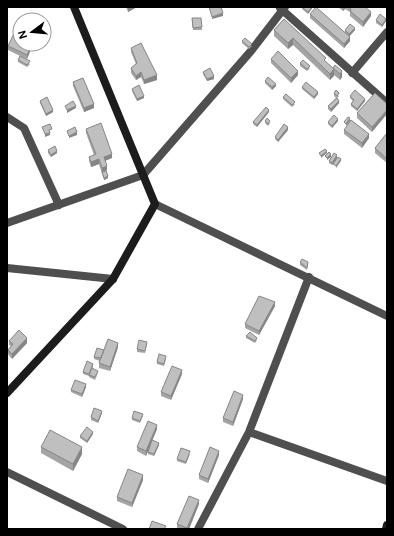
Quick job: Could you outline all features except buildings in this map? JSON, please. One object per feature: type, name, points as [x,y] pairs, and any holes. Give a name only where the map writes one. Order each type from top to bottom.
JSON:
[{"type":"street","points":[[74,7],[155,204],[309,277],[387,316]]},
{"type":"street","points":[[7,223],[143,175],[251,51],[282,8],[387,103]]},
{"type":"street","points":[[352,72],[387,32]]},
{"type":"street","points":[[7,118],[24,128],[59,205]]},
{"type":"street","points":[[7,393],[113,279],[155,204]]},
{"type":"street","points":[[7,268],[113,279]]},
{"type":"street","points":[[198,529],[249,432],[309,277]]},
{"type":"street","points":[[249,432],[387,481]]},
{"type":"street","points":[[7,472],[123,529]]},
{"type":"street","points":[[386,529],[387,525]]}]
